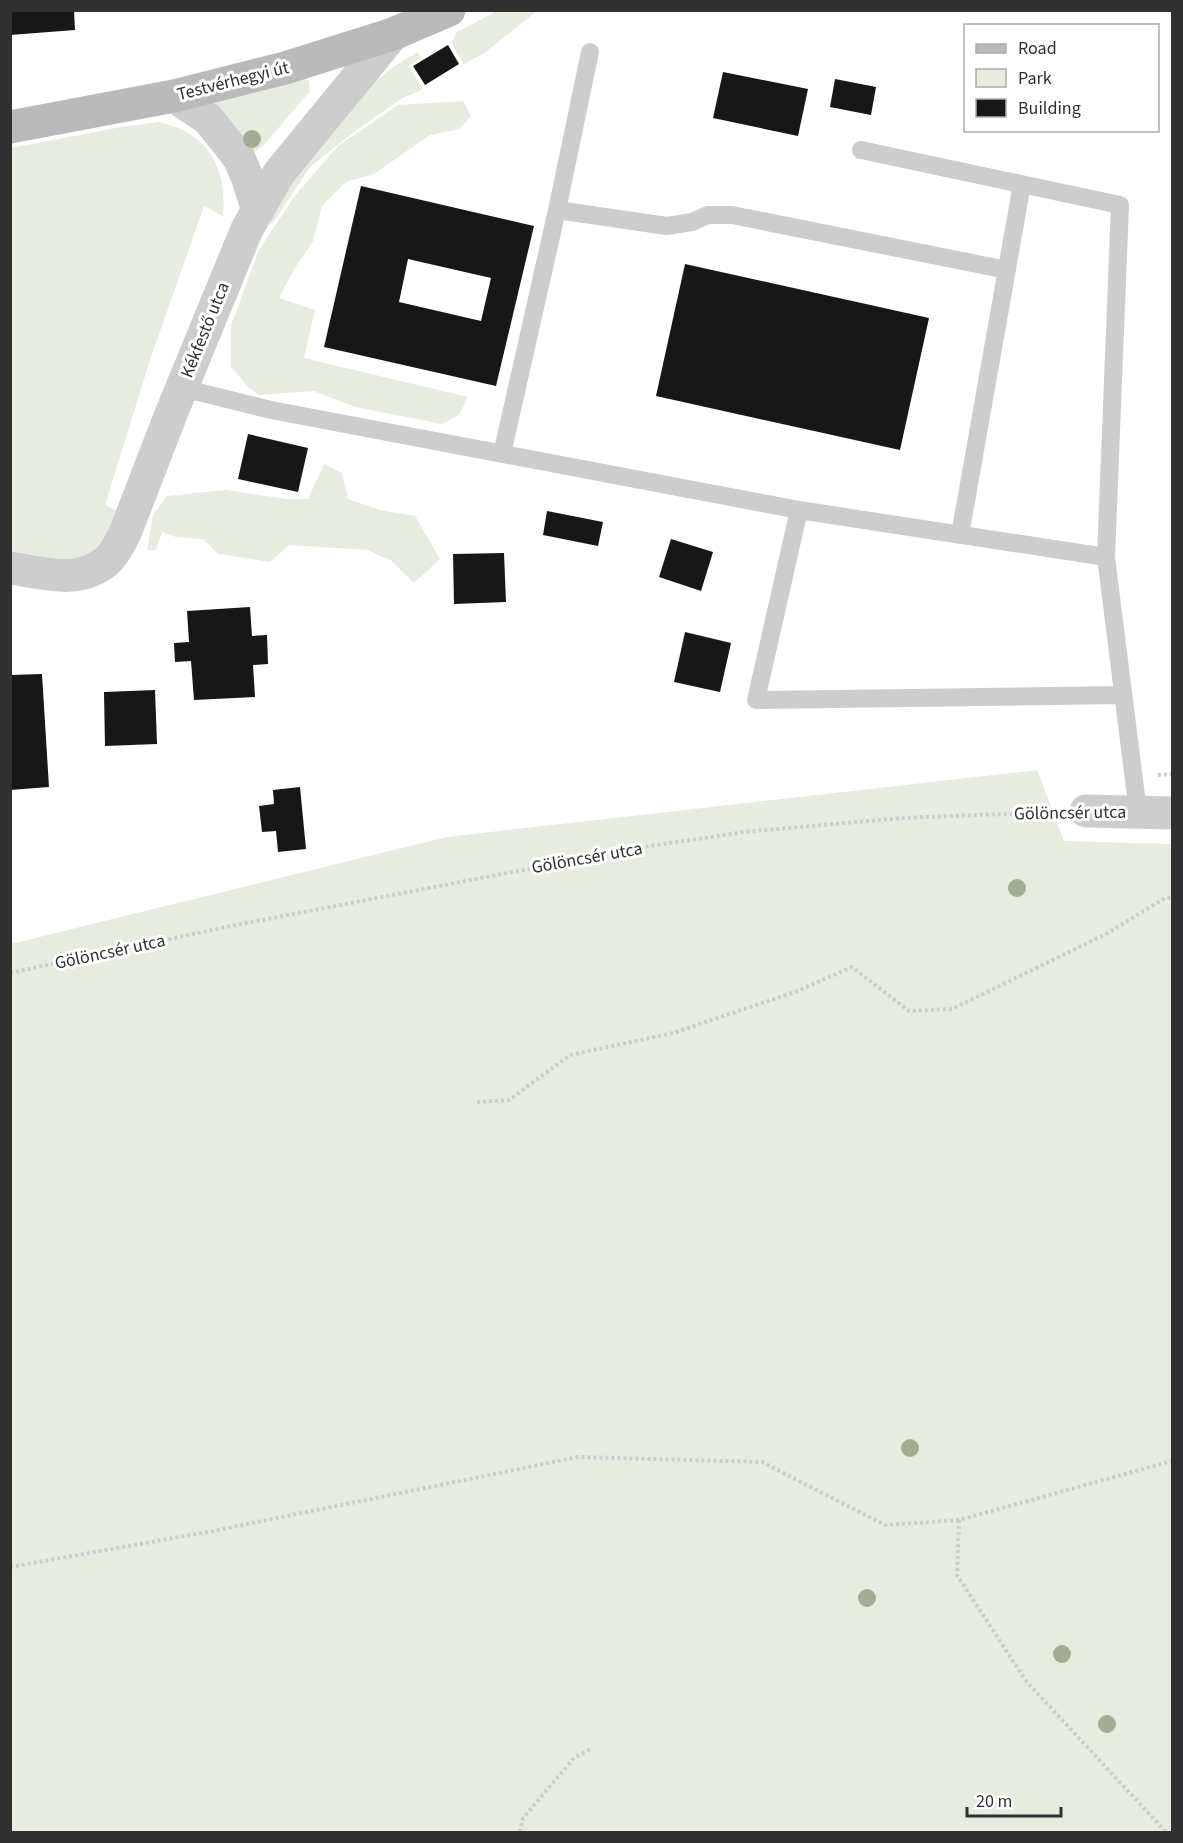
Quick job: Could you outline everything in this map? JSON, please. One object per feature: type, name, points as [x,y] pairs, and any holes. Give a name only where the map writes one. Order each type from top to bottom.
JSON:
[{"type":"street","name":"Testvérhegyi út","points":[[10,127],[174,96],[285,69],[393,34],[449,10]]},
{"type":"street","name":"Kékfestő utca","points":[[10,568],[66,577],[80,575],[108,560],[125,533],[247,229],[279,173],[393,34]]},
{"type":"street","points":[[174,96],[208,119],[239,158],[258,211]]},
{"type":"street","name":"Gölöncsér utca","points":[[1086,811],[1173,813]]},
{"type":"lane","points":[[502,454],[590,52]]},
{"type":"lane","points":[[861,150],[1120,205],[1106,557],[1138,812]]},
{"type":"lane","points":[[960,535],[1022,184]]},
{"type":"lane","points":[[556,210],[667,226],[692,222],[708,215],[732,214],[1007,270]]},
{"type":"lane","points":[[182,388],[271,410],[799,510],[1106,557]]},
{"type":"lane","points":[[799,510],[756,700],[1123,695]]},
{"type":"path","name":"Gölöncsér utca","points":[[10,973],[247,923],[643,847],[744,832],[902,818],[1086,811]]},
{"type":"path","points":[[477,1102],[509,1100],[570,1055],[673,1034],[795,992],[852,967],[909,1011],[952,1009],[1106,934],[1165,898],[1173,898]]},
{"type":"path","points":[[10,1568],[213,1531],[578,1457],[762,1462],[885,1526],[959,1520],[1173,1461]]},
{"type":"path","points":[[959,1520],[957,1575],[1026,1681],[1166,1833]]},
{"type":"path","points":[[520,1833],[523,1818],[574,1758],[592,1748]]},
{"type":"green space","points":[[499,10],[537,11],[483,54],[464,64],[451,43],[457,32]]},
{"type":"green space","points":[[418,52],[421,58],[409,66],[423,89],[401,99],[311,166],[272,224],[266,222],[289,181],[358,95],[393,67]]},
{"type":"green space","points":[[302,75],[309,81],[310,91],[264,145],[254,152],[211,101]]},
{"type":"green space","points":[[463,101],[471,116],[459,129],[430,135],[374,174],[346,182],[322,206],[313,241],[293,271],[279,298],[315,310],[304,358],[468,397],[459,415],[442,424],[355,407],[314,391],[259,395],[248,387],[231,367],[231,325],[259,250],[294,197],[338,146],[398,105]]},
{"type":"green space","points":[[159,122],[185,131],[205,147],[212,157],[221,179],[223,216],[204,206],[150,360],[105,505],[118,511],[98,549],[81,563],[11,563],[11,148]]},
{"type":"green space","points":[[324,464],[342,473],[348,499],[380,510],[415,516],[440,559],[414,583],[392,561],[367,550],[289,545],[270,562],[218,554],[203,539],[176,537],[162,532],[156,550],[147,550],[153,515],[167,496],[226,490],[286,499],[308,499]]},
{"type":"green space","points":[[1037,770],[1064,841],[1172,844],[1172,1832],[11,1832],[11,944],[447,837]]},
{"type":"building","points":[[10,10],[74,10],[75,30],[10,35]]},
{"type":"building","points":[[448,45],[459,64],[425,85],[413,66]]},
{"type":"building","points":[[723,72],[808,89],[798,136],[713,118]]},
{"type":"building","points":[[835,79],[876,87],[871,115],[830,107]]},
{"type":"building","points":[[361,186],[534,226],[496,386],[324,347]],"holes":[[[408,259],[491,278],[481,321],[399,302]]]},
{"type":"building","points":[[685,264],[929,318],[900,450],[656,396]]},
{"type":"building","points":[[248,434],[308,448],[298,492],[238,479]]},
{"type":"building","points":[[547,511],[603,522],[598,546],[543,535]]},
{"type":"building","points":[[671,539],[713,552],[701,591],[659,577]]},
{"type":"building","points":[[504,553],[506,602],[454,604],[453,554]]},
{"type":"building","points":[[250,607],[252,636],[267,635],[268,664],[253,665],[255,697],[194,700],[191,661],[175,662],[174,643],[189,642],[187,611]]},
{"type":"building","points":[[685,632],[731,643],[720,692],[674,682]]},
{"type":"building","points":[[42,674],[49,787],[10,790],[10,675]]},
{"type":"building","points":[[155,690],[157,744],[105,746],[104,692]]},
{"type":"building","points":[[300,787],[306,849],[278,852],[276,831],[262,832],[259,806],[274,804],[273,790]]}]
